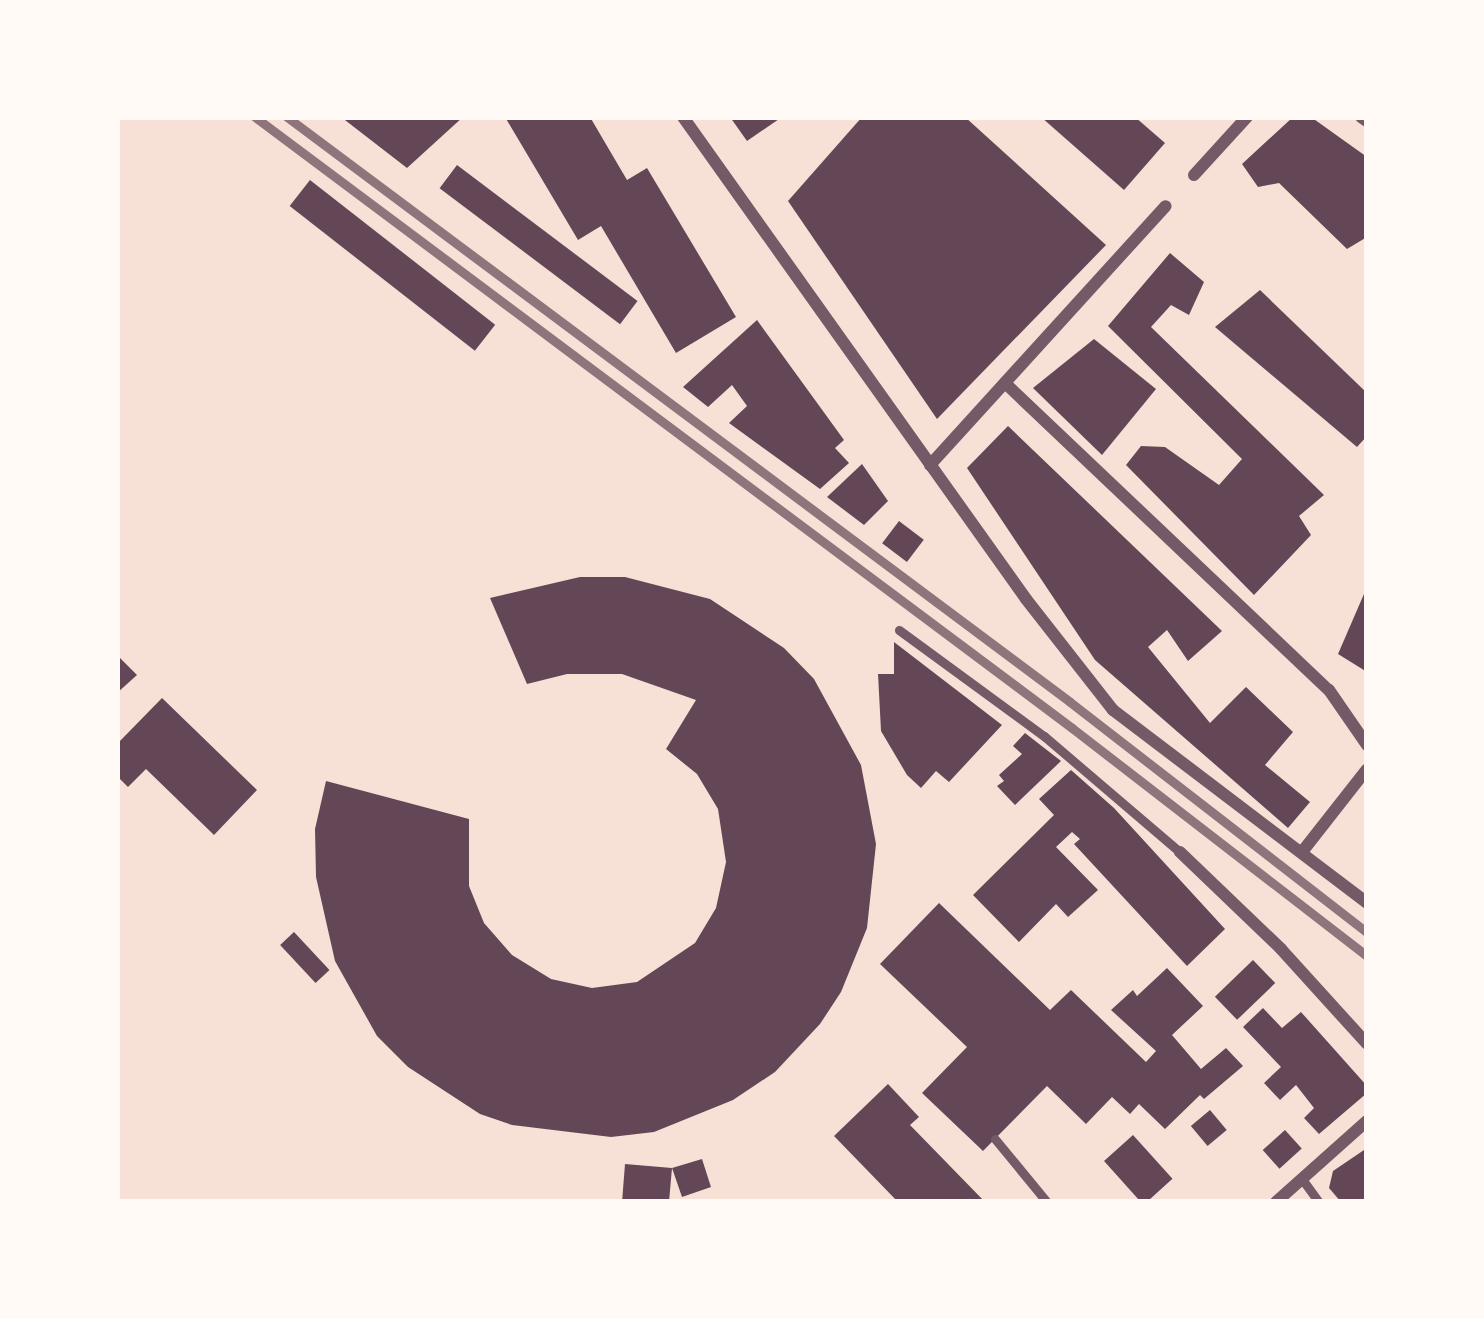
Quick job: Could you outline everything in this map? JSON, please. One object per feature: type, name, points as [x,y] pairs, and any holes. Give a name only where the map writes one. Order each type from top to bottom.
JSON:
[{"type":"street","points":[[683,117],[930,465],[1113,710],[1367,903]]},
{"type":"street","points":[[1194,175],[1247,117]]},
{"type":"street","points":[[930,465],[1166,206]]},
{"type":"street","points":[[1005,383],[1329,690],[1367,745]]},
{"type":"street","points":[[1303,852],[1367,770]]},
{"type":"street","points":[[1180,852],[1281,950],[1367,1044]]},
{"type":"street","points":[[1276,1202],[1367,1120]]},
{"type":"lane","points":[[899,630],[1044,736],[1180,852]]},
{"type":"lane","points":[[995,1139],[1046,1202]]},
{"type":"lane","points":[[1302,1179],[1319,1202]]},
{"type":"building","points":[[341,117],[463,117],[407,168]]},
{"type":"building","points":[[505,117],[590,117],[627,180],[647,168],[736,317],[676,353],[601,226],[578,240]]},
{"type":"building","points":[[730,117],[782,117],[747,141]]},
{"type":"building","points":[[862,117],[965,117],[1106,245],[937,419],[788,201]]},
{"type":"building","points":[[1041,117],[1135,117],[1165,143],[1124,190]]},
{"type":"building","points":[[1293,117],[1311,117],[1367,157],[1367,237],[1347,249],[1279,183],[1258,187],[1242,164]]},
{"type":"building","points":[[457,165],[637,301],[620,324],[440,188]]},
{"type":"building","points":[[310,180],[495,325],[475,351],[290,206]]},
{"type":"building","points":[[1170,253],[1204,282],[1189,315],[1171,305],[1151,327],[1324,495],[1299,516],[1311,535],[1254,595],[1126,465],[1141,446],[1165,447],[1219,485],[1242,459],[1108,326]]},
{"type":"building","points":[[1260,290],[1367,393],[1367,436],[1357,447],[1215,327]]},
{"type":"building","points":[[757,320],[844,440],[835,448],[849,463],[820,489],[729,423],[747,406],[732,385],[708,407],[683,387]]},
{"type":"building","points":[[1094,339],[1156,389],[1102,455],[1033,388]]},
{"type":"building","points":[[1008,426],[1222,631],[1188,661],[1167,630],[1148,647],[1210,723],[1246,687],[1293,732],[1265,765],[1310,802],[1288,828],[1095,660],[967,468]]},
{"type":"building","points":[[862,464],[888,501],[864,525],[827,497]]},
{"type":"building","points":[[899,521],[924,540],[907,562],[882,543]]},
{"type":"building","points":[[580,577],[625,577],[710,599],[784,648],[814,679],[861,765],[876,844],[867,928],[841,992],[820,1024],[775,1072],[733,1100],[654,1132],[611,1137],[512,1125],[480,1114],[408,1067],[377,1036],[335,961],[316,877],[315,829],[326,781],[469,819],[469,886],[484,923],[512,955],[551,979],[592,988],[637,982],[695,943],[716,908],[726,862],[718,809],[697,774],[666,749],[696,700],[622,674],[567,674],[527,684],[490,598]]},
{"type":"building","points":[[1367,587],[1367,672],[1338,654]]},
{"type":"building","points":[[894,642],[1002,725],[949,782],[936,771],[921,788],[907,775],[881,731],[878,674],[894,674]]},
{"type":"building","points":[[117,655],[137,675],[117,693]]},
{"type":"building","points":[[162,698],[257,790],[214,835],[146,769],[128,787],[117,776],[119,742]]},
{"type":"building","points":[[1025,733],[1061,761],[1015,805],[997,786],[1004,781],[999,775],[1022,754],[1013,746]]},
{"type":"building","points":[[1071,770],[1114,808],[1225,929],[1187,966],[1074,844],[1080,839],[1072,832],[1056,847],[1098,890],[1068,917],[1056,904],[1019,942],[973,895],[1054,815],[1039,799]]},
{"type":"building","points":[[939,903],[1050,1010],[1071,990],[1146,1062],[1156,1051],[1111,1010],[1133,990],[1137,996],[1167,968],[1203,1006],[1172,1035],[1201,1069],[1226,1048],[1243,1066],[1204,1099],[1200,1095],[1165,1129],[1139,1104],[1130,1114],[1112,1097],[1086,1124],[1047,1086],[983,1151],[922,1093],[967,1047],[880,964]]},
{"type":"building","points":[[294,932],[329,970],[316,983],[280,945]]},
{"type":"building","points":[[1253,960],[1275,983],[1237,1020],[1215,997]]},
{"type":"building","points":[[1263,1008],[1282,1028],[1301,1012],[1367,1086],[1367,1093],[1319,1134],[1304,1118],[1314,1108],[1296,1085],[1280,1100],[1264,1083],[1281,1067],[1243,1027]]},
{"type":"building","points":[[888,1084],[919,1117],[910,1125],[985,1202],[898,1202],[834,1136]]},
{"type":"building","points":[[1210,1110],[1227,1130],[1208,1146],[1191,1126]]},
{"type":"building","points":[[1285,1130],[1302,1149],[1279,1169],[1263,1150]]},
{"type":"building","points":[[1133,1135],[1172,1179],[1141,1202],[1104,1161]]},
{"type":"building","points":[[1367,1148],[1367,1202],[1341,1202],[1329,1188],[1333,1171]]},
{"type":"building","points":[[702,1159],[711,1187],[682,1197],[672,1168]]},
{"type":"building","points":[[625,1164],[672,1168],[669,1202],[622,1202]]},
{"type":"railway","points":[[255,117],[1072,728],[1367,956]]},
{"type":"railway","points":[[287,117],[1070,702],[1367,932]]}]
